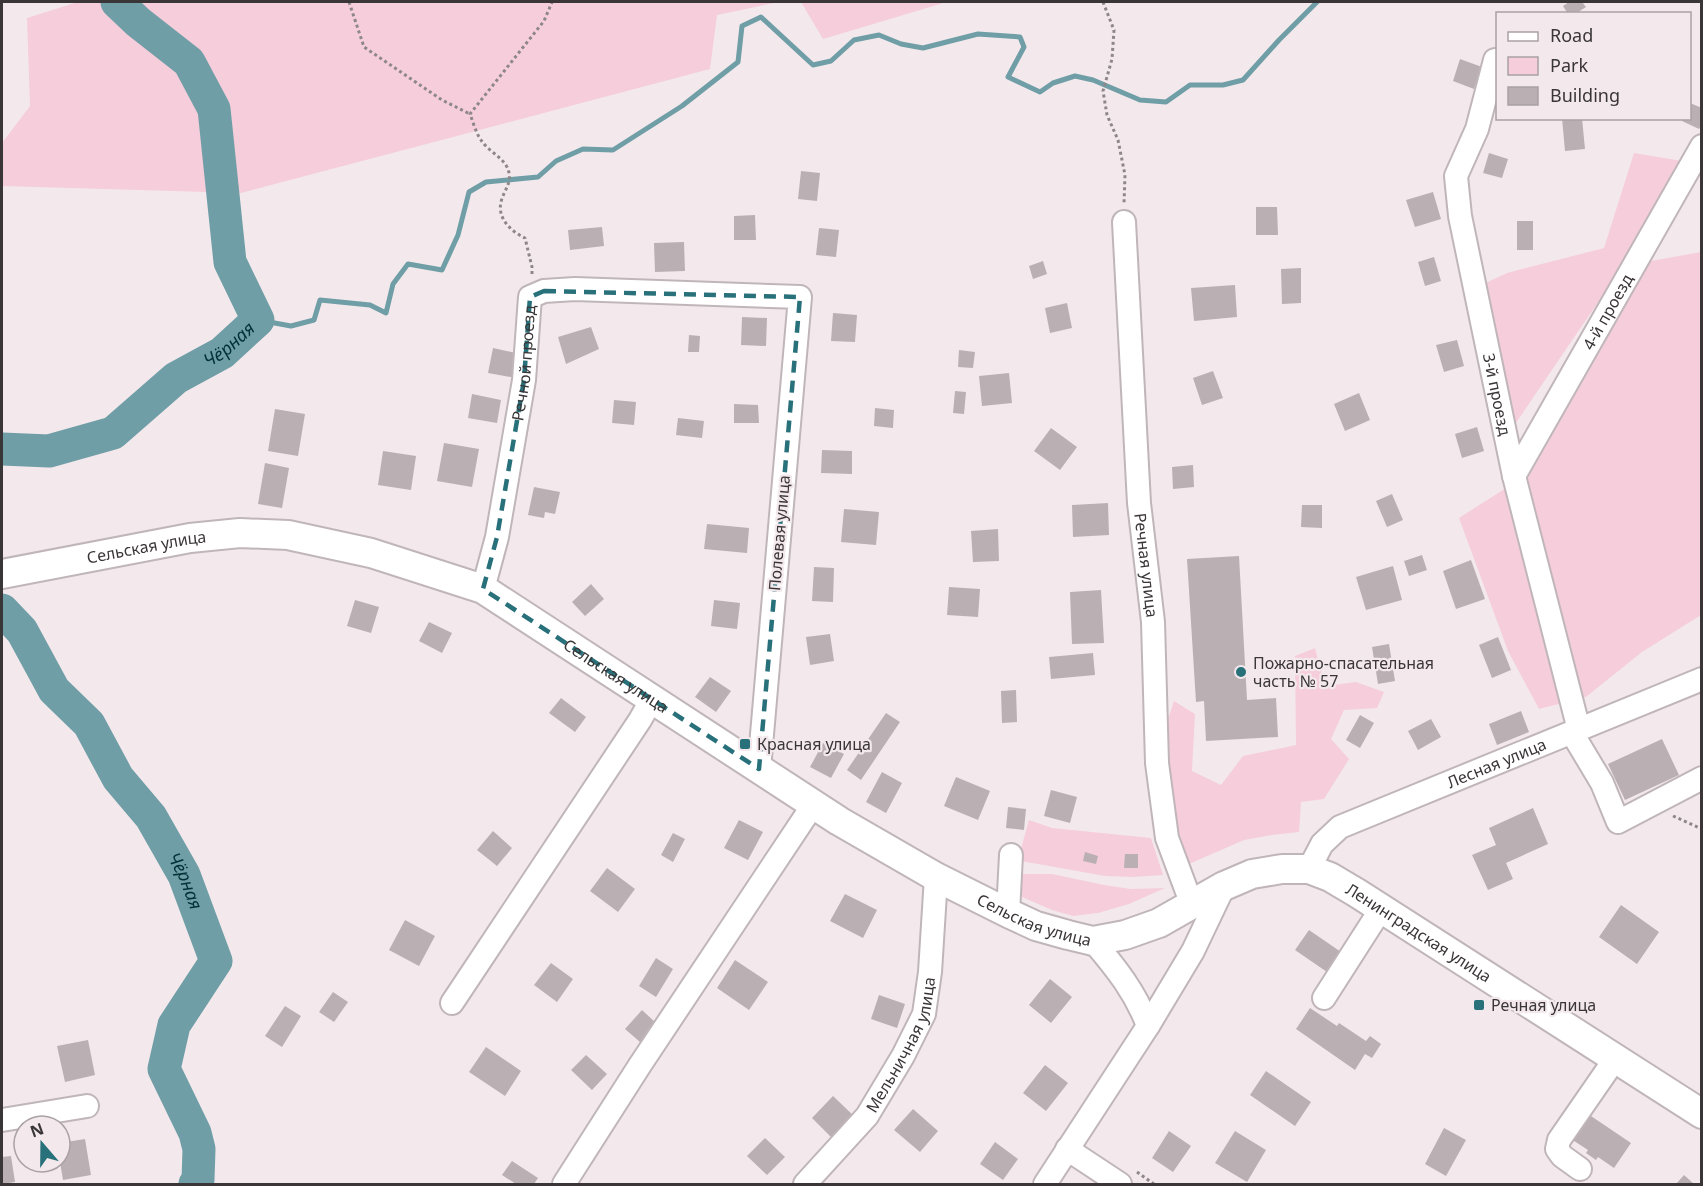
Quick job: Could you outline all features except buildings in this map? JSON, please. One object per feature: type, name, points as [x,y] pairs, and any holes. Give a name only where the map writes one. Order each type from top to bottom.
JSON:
[{"type":"main road","name":"Сельская улица","points":[[7,573],[190,538],[240,533],[288,535],[371,553],[483,589],[813,806],[936,877],[1036,926],[1094,941]]},
{"type":"main road","points":[[1094,941],[1159,923],[1224,886],[1252,874],[1295,869]]},
{"type":"main road","name":"Ленинградская улица","points":[[1295,869],[1329,877],[1701,1114]]},
{"type":"street","name":"3-й проезд","points":[[1495,60],[1477,129],[1456,176],[1460,216],[1514,477],[1576,732],[1602,783],[1618,822],[1658,801]]},
{"type":"street","name":"4-й проезд","points":[[1514,477],[1701,146]]},
{"type":"street","name":"Речная улица","points":[[1124,222],[1139,502],[1153,622],[1156,763],[1167,838],[1192,905]]},
{"type":"street","name":"Речной проезд","points":[[483,589],[497,537],[524,380],[530,297],[544,291],[575,289],[800,297]]},
{"type":"street","name":"Полевая улица","points":[[759,769],[800,297]]},
{"type":"street","name":"Лесная улица","points":[[1295,869],[1340,827],[1701,679]]},
{"type":"street","points":[[452,1003],[652,699]]},
{"type":"street","points":[[1658,801],[1701,778]]},
{"type":"street","points":[[564,1185],[646,1055],[813,806]]},
{"type":"street","points":[[1008,913],[1011,855]]},
{"type":"street","name":"Мельничная улица","points":[[805,1185],[867,1116],[903,1056],[924,1014],[930,972],[936,877]]},
{"type":"street","points":[[1045,1185],[1148,1026],[1193,951],[1224,886]]},
{"type":"street","points":[[1324,998],[1381,909]]},
{"type":"street","name":"Сельская улица","points":[[1094,941],[1127,983],[1148,1026]]},
{"type":"street","points":[[1580,1169],[1562,1156],[1557,1149],[1559,1140],[1615,1059]]},
{"type":"street","points":[[2,1120],[87,1106]]},
{"type":"street","points":[[1067,1149],[1120,1185]]},
{"type":"path","points":[[349,2],[364,47],[442,100],[470,114],[480,140],[506,164],[509,172],[509,187],[501,203],[504,221],[514,232],[525,238],[532,267]]},
{"type":"path","points":[[470,114],[544,21],[552,2]]},
{"type":"path","points":[[1103,2],[1114,30],[1103,91],[1107,115],[1118,140],[1125,175],[1124,222]]},
{"type":"path","points":[[1658,801],[1674,817],[1701,829]]},
{"type":"highlighted area","points":[[544,291],[800,297],[759,769],[483,589],[497,537],[524,380],[530,297]]},
{"type":"green space","points":[[78,2],[779,2],[717,15],[710,69],[241,193],[2,186],[2,143],[30,106],[27,18]]},
{"type":"green space","points":[[801,2],[947,2],[823,39]]},
{"type":"green space","points":[[1634,153],[1682,161],[1637,245],[1505,439],[1477,287],[1507,273],[1604,248]]},
{"type":"green space","points":[[1701,252],[1701,615],[1642,652],[1586,697],[1539,709],[1508,651],[1459,518],[1531,472],[1651,261]]},
{"type":"green space","points":[[1315,648],[1325,686],[1356,682],[1384,692],[1377,708],[1344,710],[1331,739],[1349,759],[1324,799],[1301,802],[1299,832],[1244,840],[1189,864],[1177,831],[1163,734],[1174,701],[1195,714],[1192,771],[1221,785],[1243,756],[1296,745],[1295,656]]},
{"type":"green space","points":[[1029,820],[1052,828],[1151,838],[1163,875],[1105,876],[1021,861],[1019,856]]},
{"type":"green space","points":[[1022,874],[1052,874],[1131,889],[1165,888],[1129,904],[1098,913],[1073,916],[1022,897],[1019,892],[1019,877]]},
{"type":"waterway","name":"Чёрная","points":[[2,449],[49,451],[113,433],[176,378],[222,353],[258,320],[230,262],[214,109],[189,62],[138,22],[117,2]]},
{"type":"waterway","points":[[258,320],[291,326],[314,320],[320,300],[370,305],[386,313],[393,284],[408,264],[442,270],[458,235],[469,192],[486,182],[538,177],[556,161],[583,149],[613,150],[682,106],[738,62],[742,26],[761,17],[813,65],[831,61],[854,40],[879,35],[901,44],[923,48],[978,34],[1020,37],[1024,47],[1008,77],[1040,92],[1053,83],[1075,76],[1093,80],[1140,100],[1166,102],[1190,85],[1223,85],[1243,80],[1317,2]]},
{"type":"waterway","name":"Чёрная","points":[[2,610],[22,631],[54,690],[89,724],[118,778],[151,817],[184,875],[216,961],[174,1025],[164,1069],[195,1133],[199,1149],[198,1180],[195,1184]]},
{"type":"place","name":"Пожарно-спасательная часть № 57","points":[[1241,672]]},
{"type":"place","name":"Красная улица","points":[[745,744]]},
{"type":"place","name":"Речная улица","points":[[1479,1005]]}]
